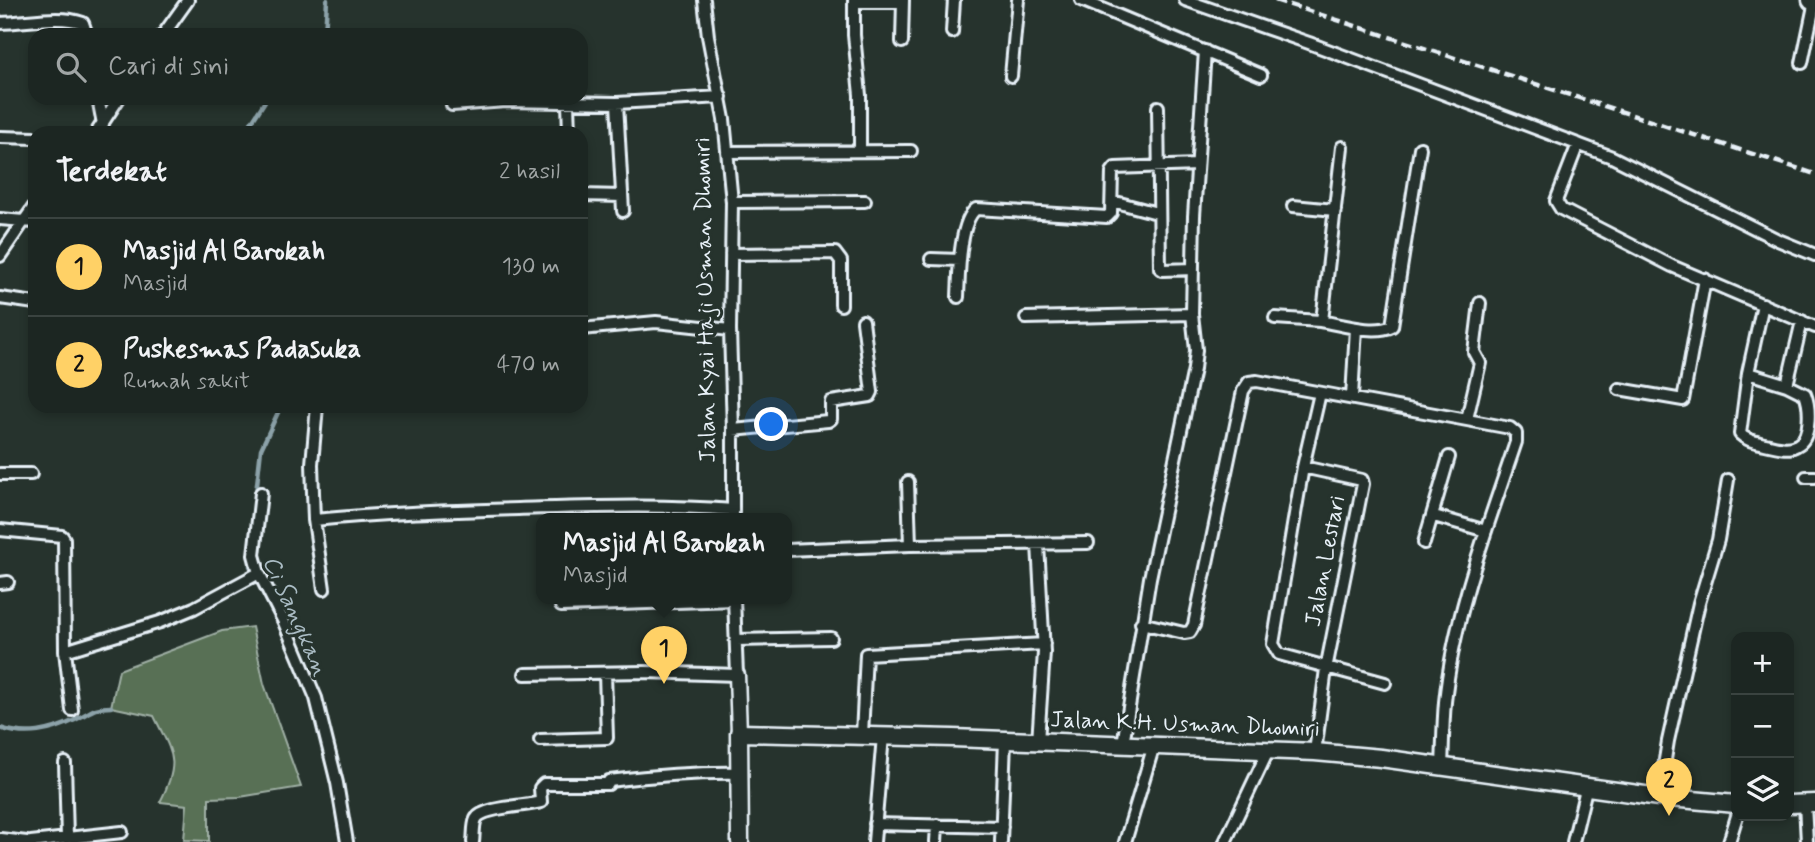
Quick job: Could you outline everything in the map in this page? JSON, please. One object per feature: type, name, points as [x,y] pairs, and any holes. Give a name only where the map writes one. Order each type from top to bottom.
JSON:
[{"type":"main road","name":"Jalan K.H. Usman Dhomiri","points":[[739,733],[1315,752],[1381,758],[1659,797],[1731,804]]},
{"type":"main road","points":[[739,733],[740,842]]},
{"type":"street","points":[[168,28],[188,0]]},
{"type":"street","name":"Jalan Kyai Haji Usman Dhomiri","points":[[704,0],[708,36],[721,97],[732,202],[730,330],[733,513]]},
{"type":"street","points":[[952,33],[954,0]]},
{"type":"street","points":[[1011,76],[1018,0]]},
{"type":"street","points":[[1081,0],[1261,75]]},
{"type":"street","points":[[1185,0],[1309,43],[1612,157],[1815,256]]},
{"type":"street","points":[[1802,63],[1814,0]]},
{"type":"street","points":[[860,151],[860,95],[854,1],[903,1],[902,42]]},
{"type":"street","points":[[0,23],[65,19],[83,23],[85,28]]},
{"type":"street","points":[[1122,744],[1167,491],[1195,369],[1193,269],[1205,51]]},
{"type":"street","points":[[588,103],[721,97]]},
{"type":"street","points":[[617,103],[623,211]]},
{"type":"street","points":[[98,105],[99,126]]},
{"type":"street","points":[[101,126],[115,105]]},
{"type":"street","points":[[568,105],[569,126]]},
{"type":"street","points":[[1158,107],[1157,213],[1160,268],[1193,269]]},
{"type":"street","points":[[0,137],[28,138]]},
{"type":"street","points":[[1578,144],[1556,201],[1558,206],[1672,266],[1815,327]]},
{"type":"street","points":[[1322,321],[1342,146]]},
{"type":"street","points":[[1275,318],[1322,321],[1356,328],[1385,329],[1392,326],[1420,148]]},
{"type":"street","points":[[727,152],[911,151]]},
{"type":"street","points":[[958,296],[960,260],[969,216],[975,209],[1108,217],[1111,213],[1113,169],[1197,166]]},
{"type":"street","points":[[588,195],[622,196]]},
{"type":"street","points":[[732,202],[864,201]]},
{"type":"street","points":[[1112,201],[1157,213]]},
{"type":"street","points":[[1293,205],[1335,210]]},
{"type":"street","points":[[0,219],[28,221]]},
{"type":"street","points":[[0,256],[28,222]]},
{"type":"street","points":[[731,254],[835,253],[841,261],[841,305]]},
{"type":"street","points":[[931,258],[960,260]]},
{"type":"street","points":[[1619,389],[1682,400],[1705,279]]},
{"type":"street","points":[[0,298],[28,302]]},
{"type":"street","points":[[1467,419],[1480,363],[1474,352],[1480,303]]},
{"type":"street","points":[[1748,373],[1787,385],[1805,394],[1808,421],[1803,441],[1785,449],[1749,440],[1740,435],[1748,373],[1763,304]]},
{"type":"street","points":[[1026,318],[1192,314]]},
{"type":"street","points":[[733,430],[828,421],[831,419],[831,402],[870,396],[872,392],[863,321]]},
{"type":"street","points":[[1787,385],[1802,321]]},
{"type":"street","points":[[588,328],[656,323],[730,330]]},
{"type":"street","points":[[1352,397],[1356,328]]},
{"type":"street","points":[[1142,623],[1184,634],[1190,632],[1194,625],[1243,391],[1249,382],[1257,381],[1352,397],[1510,428],[1517,437],[1460,622],[1445,701],[1442,767]]},
{"type":"street","points":[[1320,393],[1303,467],[1273,644],[1279,654],[1385,683]]},
{"type":"street","points":[[316,413],[312,464],[314,520],[324,589]]},
{"type":"street","points":[[1424,543],[1449,457]]},
{"type":"street","name":"Jalan Lestari","points":[[1303,467],[1362,480],[1363,484],[1326,669]]},
{"type":"street","points":[[0,474],[31,474]]},
{"type":"street","points":[[1659,797],[1668,741],[1699,603],[1718,540],[1727,480]]},
{"type":"street","points":[[908,482],[910,545]]},
{"type":"street","points":[[261,493],[254,555],[256,575],[283,620],[316,698],[337,783],[347,842]]},
{"type":"street","points":[[314,520],[397,513],[595,506],[681,506],[726,513]]},
{"type":"street","points":[[1434,516],[1486,531]]},
{"type":"street","points":[[0,530],[62,536],[64,539],[65,650],[72,710]]},
{"type":"street","points":[[792,550],[1088,543]]},
{"type":"street","points":[[1038,544],[1044,644],[1038,742]]},
{"type":"street","points":[[65,650],[160,622],[194,608],[256,575]]},
{"type":"street","points":[[561,607],[626,604]]},
{"type":"street","points":[[734,604],[739,733]]},
{"type":"street","points":[[736,640],[831,638]]},
{"type":"street","points":[[862,736],[866,654],[1044,644]]},
{"type":"street","points":[[1315,752],[1326,669]]},
{"type":"street","points":[[525,674],[645,672],[737,675]]},
{"type":"street","points":[[540,740],[607,738],[605,673]]},
{"type":"street","points":[[874,842],[883,736]]},
{"type":"street","points":[[1001,842],[1005,741]]},
{"type":"street","points":[[1125,842],[1154,745]]},
{"type":"street","points":[[1225,842],[1269,749]]},
{"type":"street","points":[[65,763],[67,838]]},
{"type":"street","points":[[473,842],[475,820],[478,816],[491,810],[541,802],[540,788],[544,784],[596,786],[608,785],[609,781],[682,773],[739,773]]},
{"type":"street","points":[[1573,842],[1587,785]]},
{"type":"street","points":[[1803,803],[1807,842]]},
{"type":"street","points":[[1729,842],[1735,821]]},
{"type":"street","points":[[875,824],[1002,827]]},
{"type":"street","points":[[936,842],[937,825]]},
{"type":"street","points":[[0,839],[29,842],[122,832]]},
{"type":"green space","points":[[252,627],[264,684],[301,787],[240,797],[209,798],[209,841],[184,840],[187,805],[160,802],[171,777],[172,758],[154,716],[111,707],[119,670],[222,631]]},
{"type":"waterway","name":"Ci Sangkan","points":[[325,28],[327,0]]},
{"type":"waterway","name":"Ci Sangkan","points":[[250,126],[263,105]]},
{"type":"waterway","name":"Ci Sangkan","points":[[255,502],[261,449],[278,413]]},
{"type":"waterway","name":"Ci Sangkan","points":[[251,535],[250,566],[255,574]]},
{"type":"waterway","points":[[0,728],[29,733],[47,730],[96,709],[111,707]]},
{"type":"railway","points":[[1275,0],[1815,174]]},
{"type":"place","name":"Masjid Al Barokah","points":[[664,684]]},
{"type":"place","name":"Puskesmas Padasuka","points":[[1669,816]]}]
